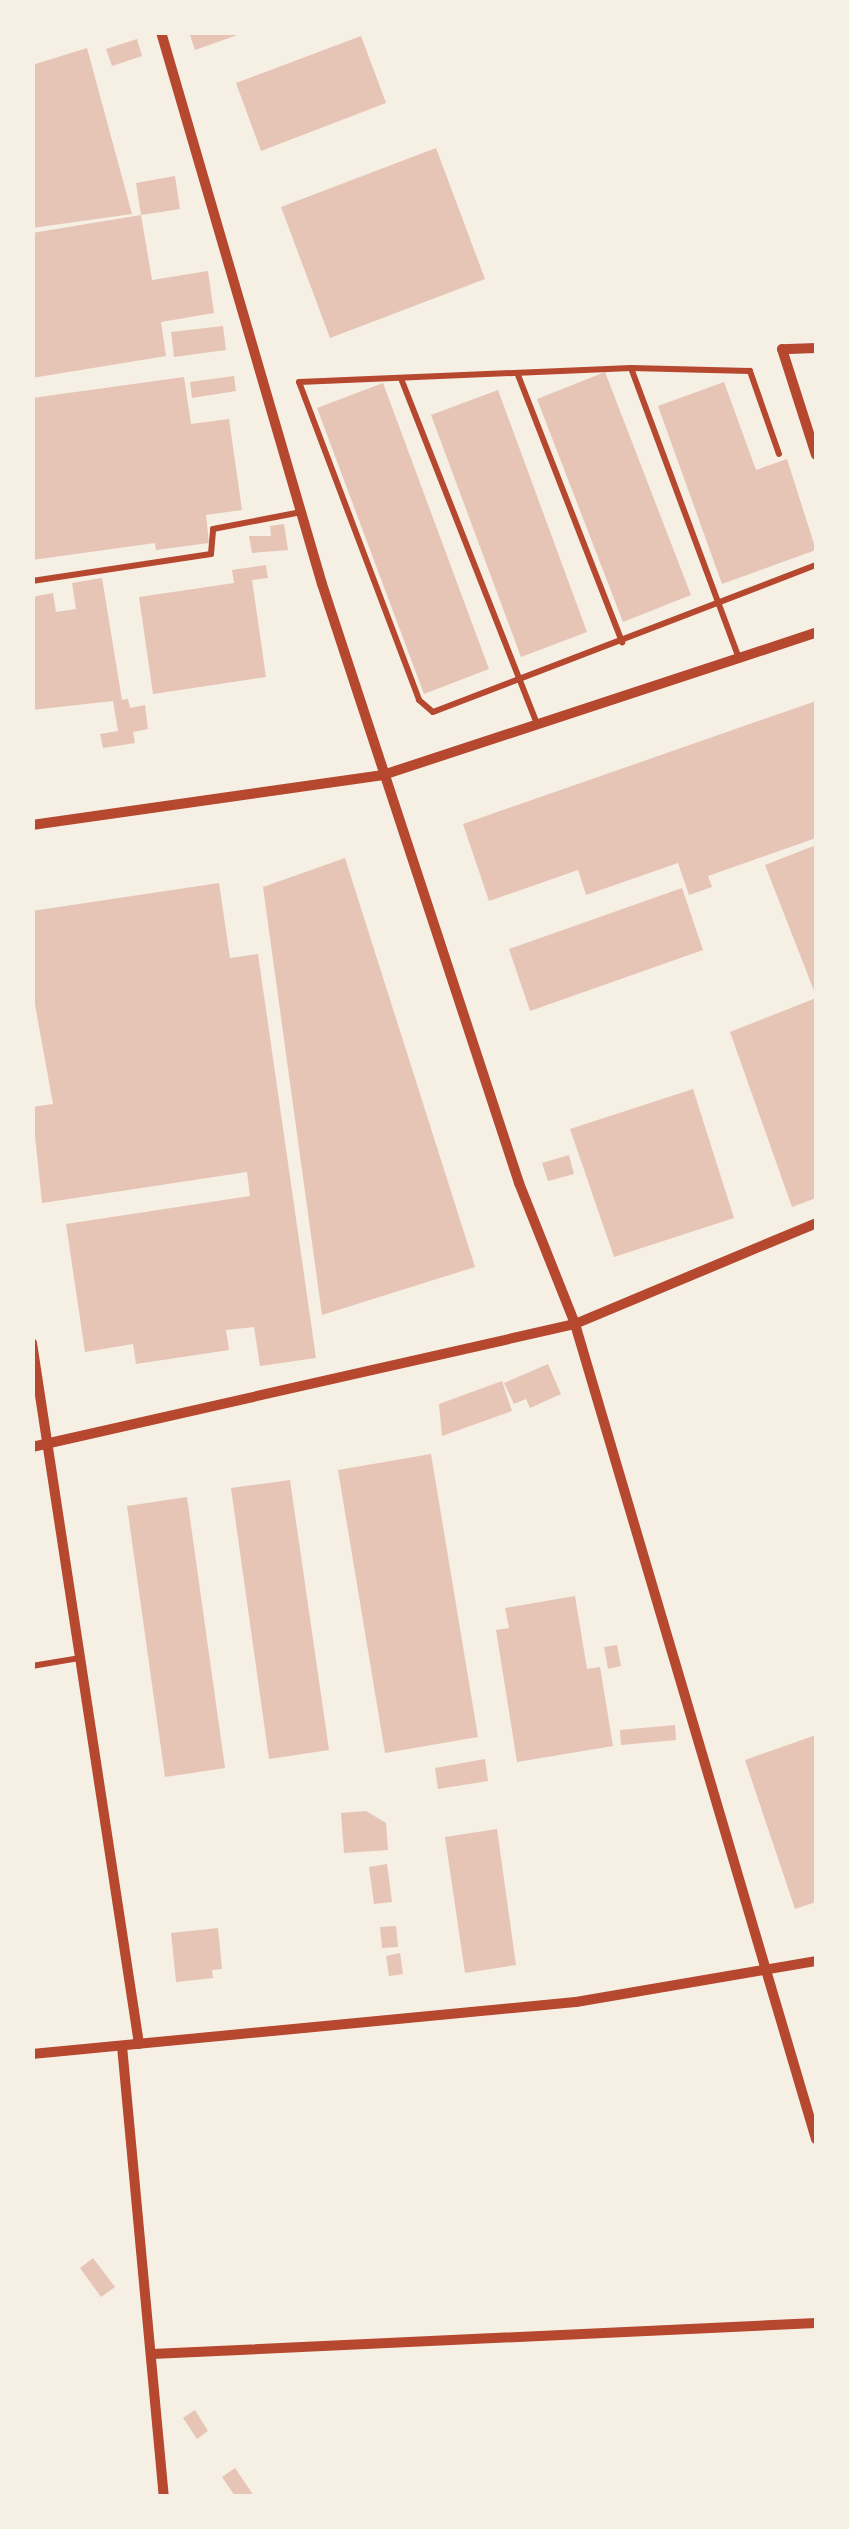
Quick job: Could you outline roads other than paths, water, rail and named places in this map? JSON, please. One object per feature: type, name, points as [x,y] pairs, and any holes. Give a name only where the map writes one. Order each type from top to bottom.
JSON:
[{"type":"street","points":[[161,32],[301,512],[383,775],[519,1183],[574,1324],[760,1966],[816,2133]]},
{"type":"street","points":[[816,348],[782,348],[816,454]]},
{"type":"street","points":[[32,824],[383,775],[816,633]]},
{"type":"street","points":[[32,1447],[574,1324],[816,1223]]},
{"type":"street","points":[[32,1343],[139,2044]]},
{"type":"street","points":[[32,2054],[576,2002],[760,1966],[816,1961]]},
{"type":"street","points":[[122,2046],[164,2496]]},
{"type":"street","points":[[152,2354],[816,2323]]},
{"type":"lane","points":[[631,368],[739,659]]},
{"type":"lane","points":[[778,454],[750,371],[631,368],[402,381],[299,382],[422,705],[446,712],[816,565]]},
{"type":"lane","points":[[518,375],[622,642]]},
{"type":"lane","points":[[402,381],[538,726]]},
{"type":"lane","points":[[32,581],[211,554],[213,529],[301,512]]},
{"type":"lane","points":[[32,1666],[80,1658]]}]
